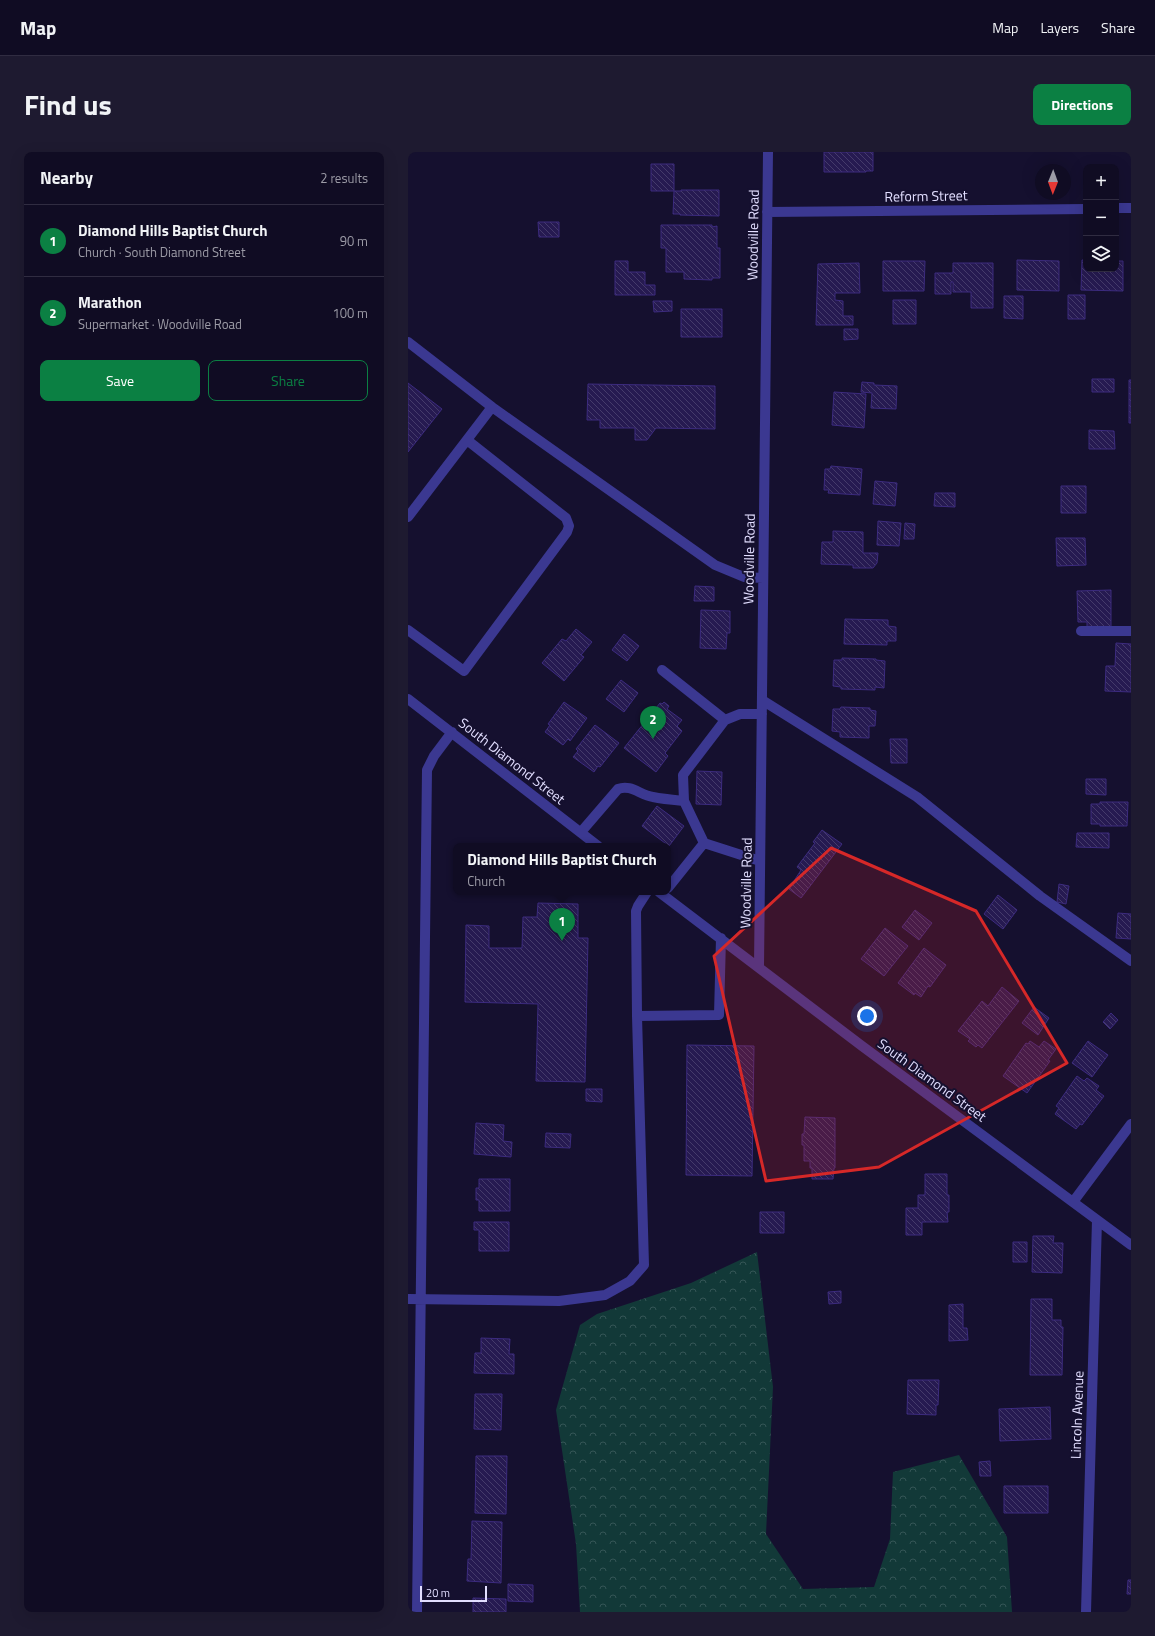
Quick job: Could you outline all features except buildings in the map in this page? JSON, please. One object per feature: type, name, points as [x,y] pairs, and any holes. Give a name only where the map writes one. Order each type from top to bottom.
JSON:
[{"type":"street","name":"Woodville Road","points":[[759,966],[768,152]]},
{"type":"street","points":[[1119,208],[1131,208]]},
{"type":"street","name":"Reform Street","points":[[767,212],[1083,209]]},
{"type":"street","points":[[408,342],[492,407],[715,565],[744,576],[763,578]]},
{"type":"street","points":[[408,517],[492,407]]},
{"type":"street","points":[[408,630],[464,671],[567,532],[569,526],[566,518],[467,440]]},
{"type":"street","points":[[1081,631],[1131,631]]},
{"type":"street","points":[[662,670],[726,720]]},
{"type":"street","name":"South Diamond Street","points":[[408,699],[594,843]]},
{"type":"street","points":[[762,700],[917,797],[1040,896],[1131,961]]},
{"type":"street","points":[[760,861],[704,843],[684,801],[683,775],[726,720],[740,714],[762,714]]},
{"type":"street","points":[[417,1612],[427,770],[434,756],[452,732]]},
{"type":"street","points":[[581,832],[618,790],[623,787],[631,788],[651,797],[684,801]]},
{"type":"street","points":[[671,883],[704,843]]},
{"type":"street","points":[[408,1299],[559,1301],[605,1295],[630,1281],[644,1264],[637,1016],[636,911],[645,895]]},
{"type":"street","name":"South Diamond Street","points":[[668,895],[721,938],[862,1046],[1131,1245]]},
{"type":"street","points":[[637,1016],[719,1015],[721,938]]},
{"type":"street","points":[[1073,1202],[1131,1124]]},
{"type":"street","name":"Lincoln Avenue","points":[[1086,1612],[1097,1220]]},
{"type":"highlighted area","points":[[831,848],[976,911],[1067,1063],[879,1167],[766,1181],[714,956]]},
{"type":"green space","points":[[757,1252],[773,1387],[766,1534],[803,1589],[874,1587],[890,1539],[893,1472],[959,1455],[1007,1537],[1012,1612],[580,1612],[576,1544],[556,1410],[580,1325],[597,1314],[691,1283]]},
{"type":"place","name":"Marathon","points":[[653,739]]},
{"type":"place","name":"Diamond Hills Baptist Church","points":[[562,941]]}]
